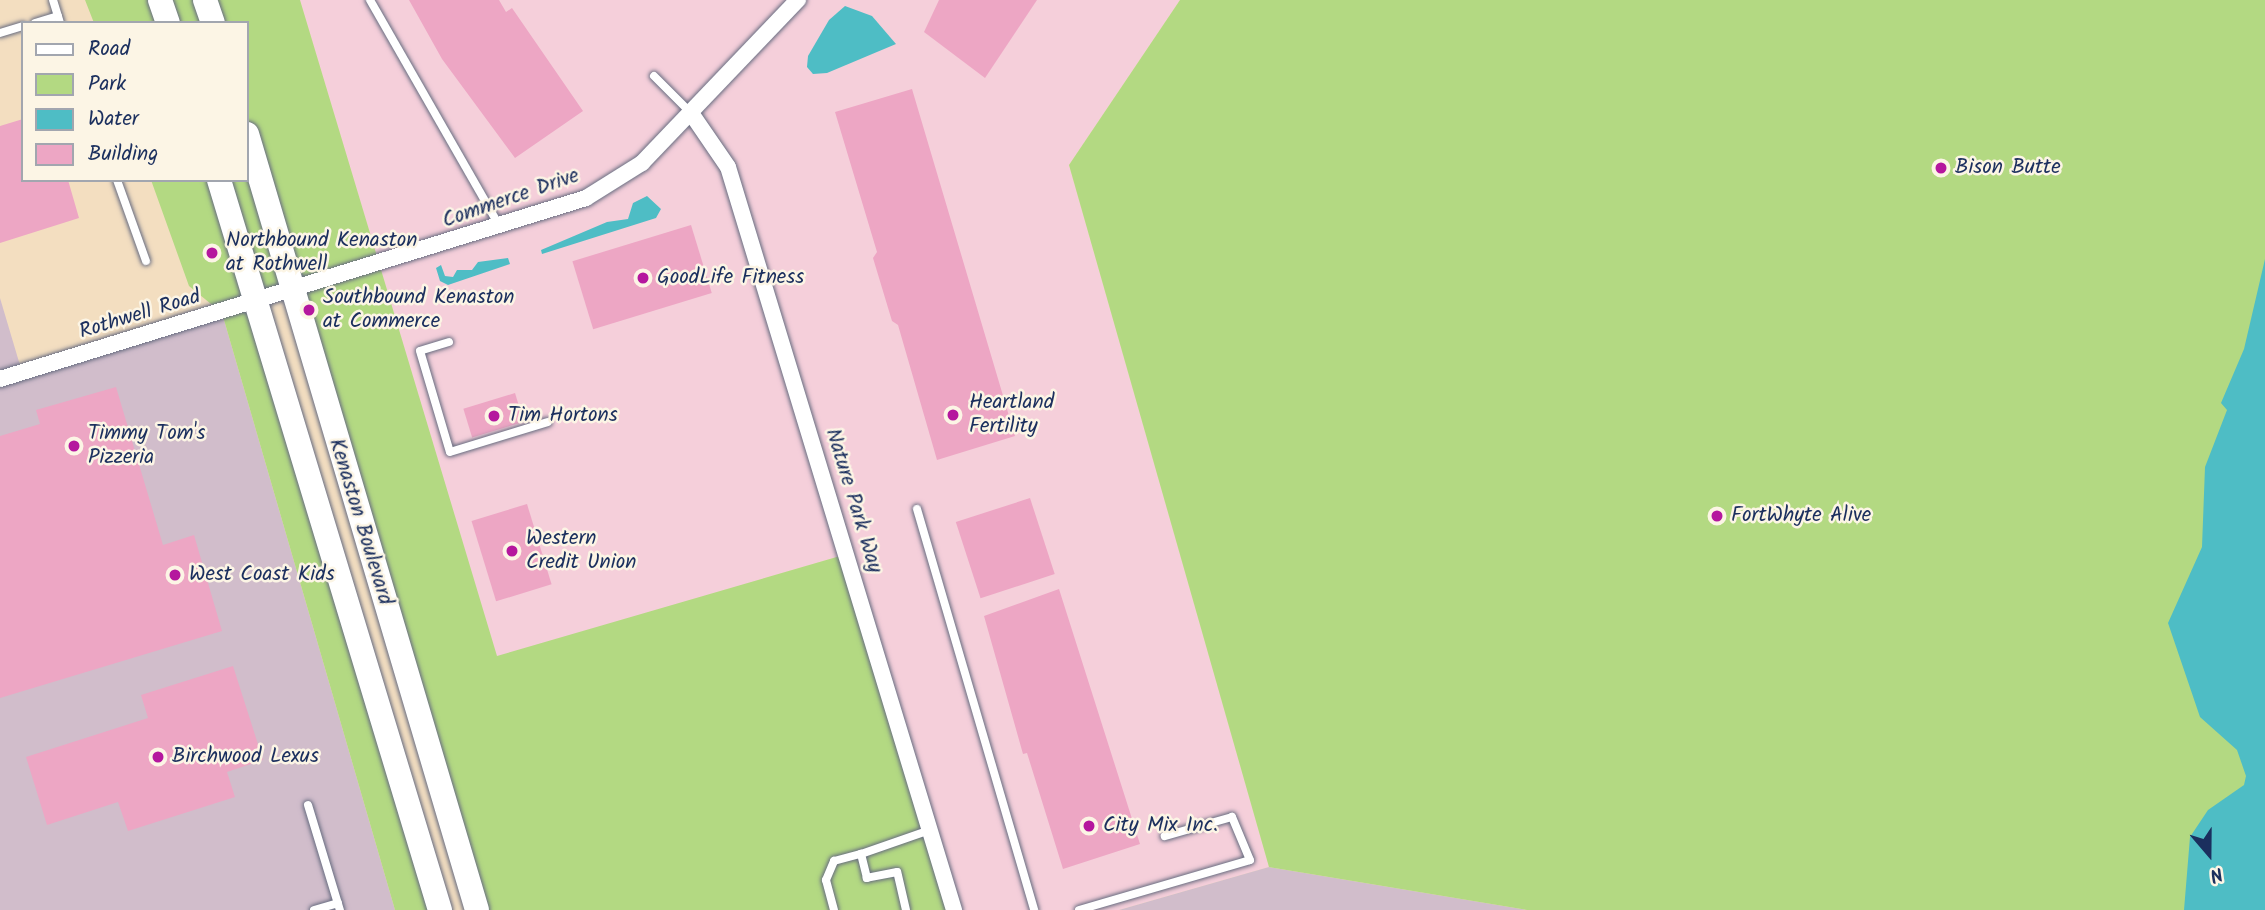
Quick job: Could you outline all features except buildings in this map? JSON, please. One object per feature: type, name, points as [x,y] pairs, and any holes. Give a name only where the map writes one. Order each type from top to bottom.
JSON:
[{"type":"main road","points":[[160,0],[167,21]]},
{"type":"main road","points":[[205,0],[212,21]]},
{"type":"main road","name":"Kenaston Boulevard","points":[[248,138],[477,910]]},
{"type":"main road","name":"Kenaston Boulevard","points":[[220,182],[259,302],[440,910]]},
{"type":"street","name":"Commerce Drive","points":[[292,292],[501,228],[586,198],[642,163],[798,0]]},
{"type":"street","name":"Nature Park Way","points":[[691,113],[728,167],[954,910]]},
{"type":"street","name":"Rothwell Road","points":[[0,379],[292,292]]},
{"type":"lane","points":[[53,0],[59,19]]},
{"type":"lane","points":[[370,0],[501,228]]},
{"type":"lane","points":[[0,33],[21,27]]},
{"type":"lane","points":[[654,76],[691,113]]},
{"type":"lane","points":[[118,182],[146,261]]},
{"type":"lane","points":[[449,342],[420,351],[450,452],[548,422]]},
{"type":"lane","points":[[917,509],[1034,910]]},
{"type":"lane","points":[[308,805],[339,906],[314,910]]},
{"type":"lane","points":[[1079,910],[1250,860],[1232,817],[1165,836]]},
{"type":"lane","points":[[834,910],[826,880],[834,861],[930,830]]},
{"type":"lane","points":[[861,854],[867,878],[897,872],[906,910]]},
{"type":"shaded area","points":[[300,0],[1180,0],[1069,165],[1269,867],[1119,910],[954,910],[847,554],[497,657]]},
{"type":"shaded area","points":[[0,298],[22,372],[222,313],[395,910],[0,910]]},
{"type":"shaded area","name":"City Mix Inc.","points":[[1269,867],[1527,910],[1119,910]]},
{"type":"green space","points":[[85,0],[300,0],[497,656],[847,554],[954,910],[477,910],[292,292],[259,302],[436,910],[395,910],[222,313],[189,286],[152,182],[248,182],[248,21],[93,21]]},
{"type":"green space","name":"FortWhyte Alive","points":[[1180,0],[2265,0],[2265,910],[1527,910],[1269,867],[1069,165]]},
{"type":"water","points":[[845,6],[872,16],[896,44],[827,73],[813,74],[807,67],[808,56],[829,20]]},
{"type":"water","points":[[647,196],[661,209],[656,218],[542,254],[541,250],[607,222],[628,219],[633,203]]},
{"type":"water","points":[[508,258],[510,264],[448,285],[440,281],[436,268],[441,265],[445,276],[453,277],[457,270],[472,270],[478,262]]},
{"type":"water","points":[[2265,259],[2265,910],[2184,910],[2190,837],[2208,810],[2244,785],[2246,776],[2237,750],[2200,717],[2168,623],[2202,547],[2205,467],[2227,410],[2221,403],[2244,349]]},
{"type":"place","name":"Bison Butte","points":[[1941,168]]},
{"type":"place","name":"Northbound Kenaston at Rothwell","points":[[212,253]]},
{"type":"place","name":"GoodLife Fitness","points":[[643,278]]},
{"type":"place","name":"Southbound Kenaston at Commerce","points":[[309,310]]},
{"type":"place","name":"Heartland Fertility","points":[[953,415]]},
{"type":"place","name":"Tim Hortons","points":[[494,416]]},
{"type":"place","name":"Timmy Tom's Pizzeria","points":[[74,446]]},
{"type":"place","name":"FortWhyte Alive","points":[[1717,516]]},
{"type":"place","name":"Western Credit Union","points":[[512,551]]},
{"type":"place","name":"West Coast Kids","points":[[175,575]]},
{"type":"place","name":"Birchwood Lexus","points":[[158,757]]},
{"type":"place","name":"City Mix Inc.","points":[[1089,826]]}]
